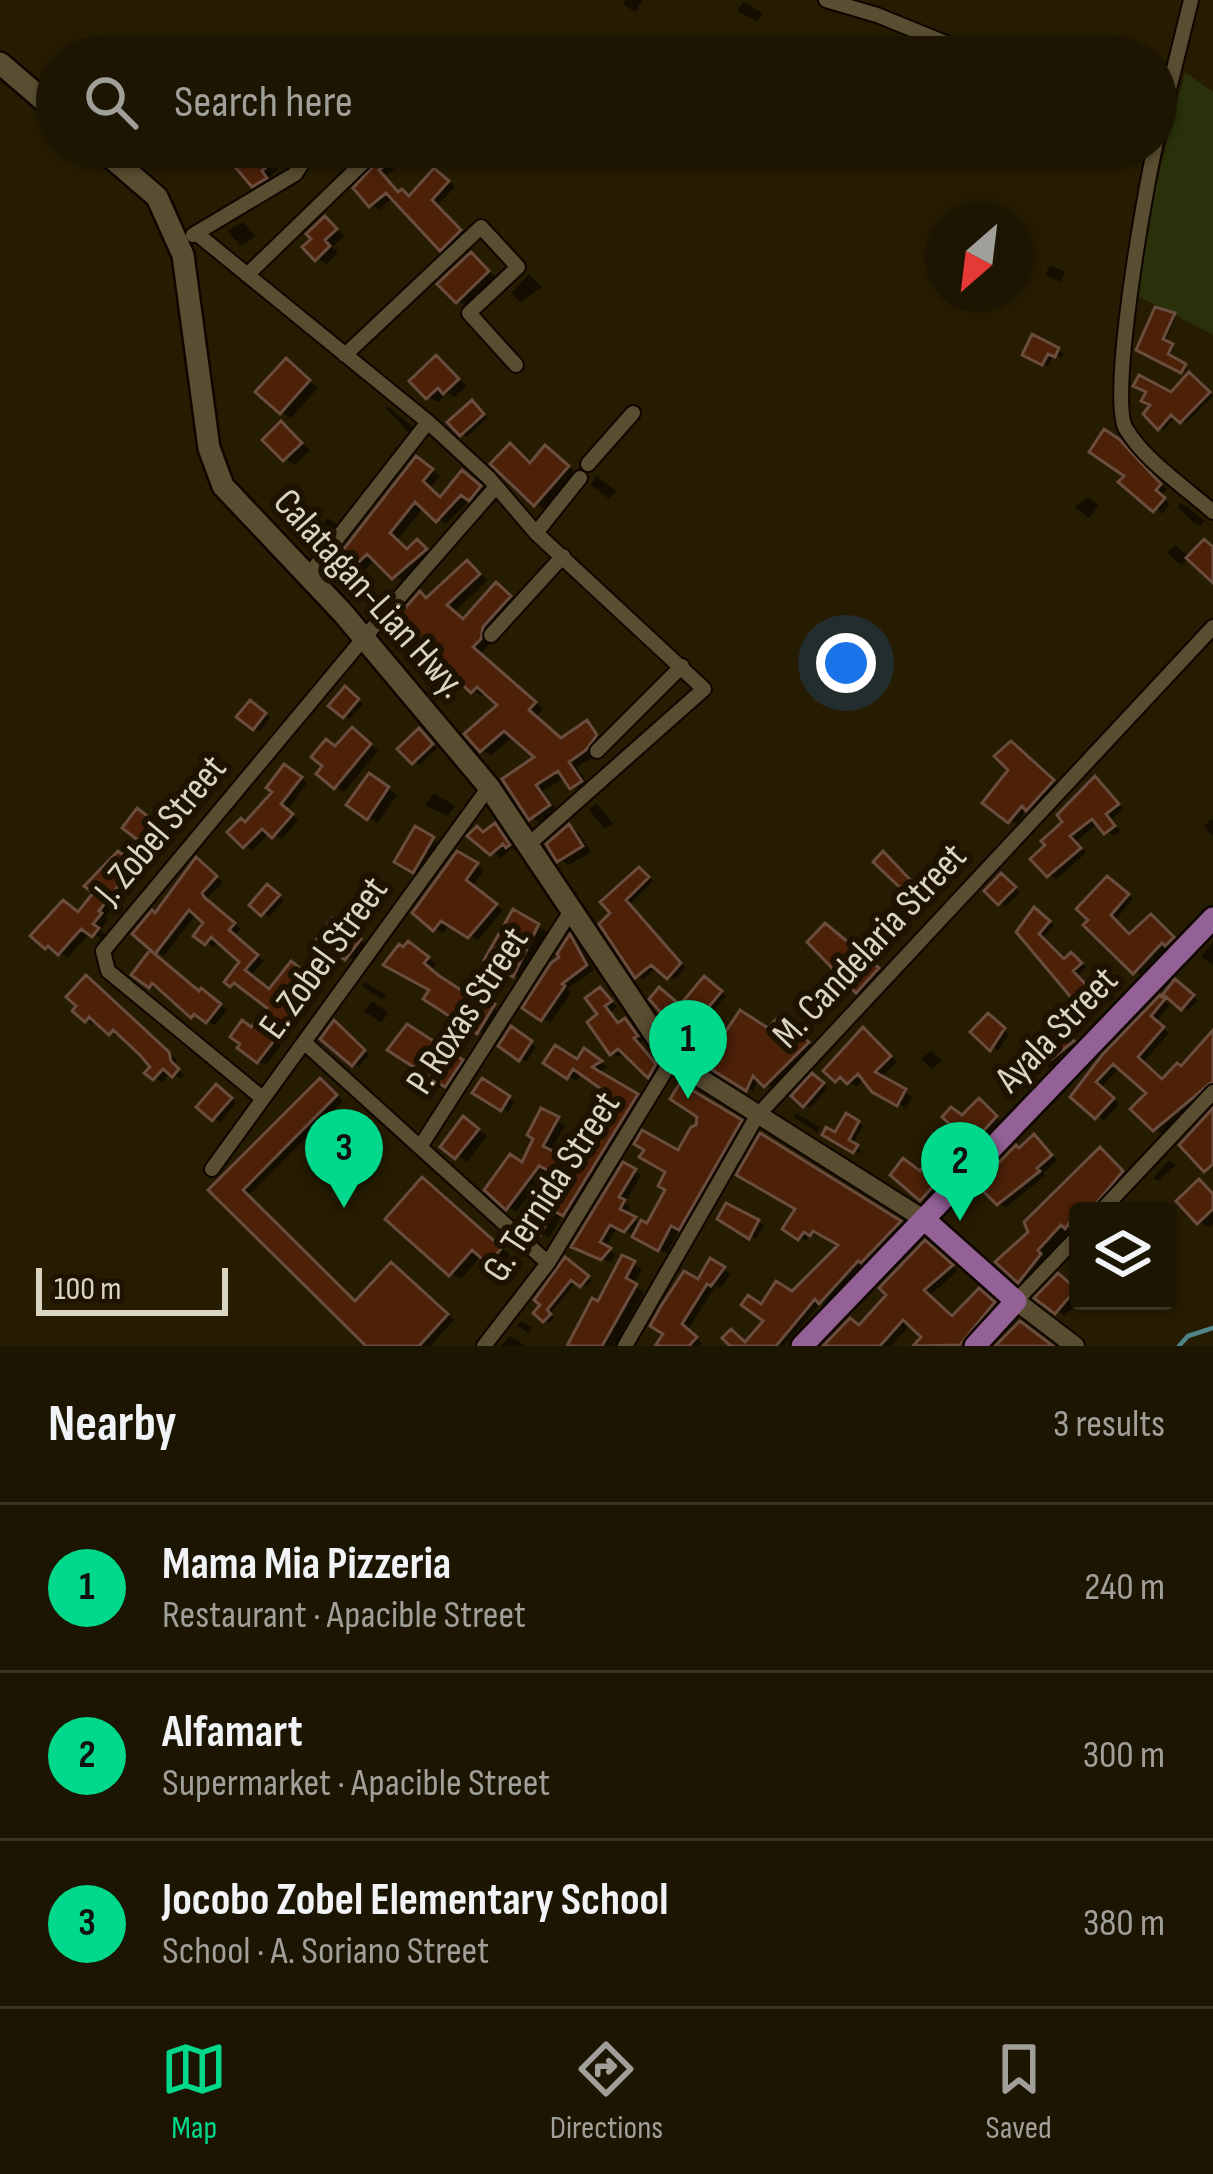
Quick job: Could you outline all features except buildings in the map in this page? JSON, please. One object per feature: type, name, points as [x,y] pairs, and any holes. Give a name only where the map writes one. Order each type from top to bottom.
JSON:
[{"type":"main road","points":[[0,63],[36,94]]},
{"type":"main road","name":"Calatagan-Lian Hwy.","points":[[124,168],[158,197],[187,238],[183,255],[209,448],[223,486],[308,575],[490,787],[672,1060]]},
{"type":"main road","name":"Ayala Street","points":[[802,1346],[1213,918]]},
{"type":"main road","points":[[925,1220],[1016,1301],[975,1346]]},
{"type":"street","points":[[826,0],[928,36]]},
{"type":"street","points":[[1177,55],[1191,0]]},
{"type":"street","points":[[299,168],[187,238],[247,275],[428,422],[489,478],[536,532],[704,688],[528,845]]},
{"type":"street","points":[[247,275],[356,168]]},
{"type":"street","points":[[1149,168],[1131,286],[1120,405],[1123,426],[1213,512]]},
{"type":"street","points":[[345,355],[482,226],[518,267],[469,313],[516,364]]},
{"type":"street","points":[[536,532],[633,413]]},
{"type":"street","points":[[308,575],[428,422]]},
{"type":"street","points":[[363,639],[494,489]]},
{"type":"street","points":[[491,635],[563,556]]},
{"type":"street","name":"M. Candelaria Street","points":[[625,1346],[757,1116],[1213,627]]},
{"type":"street","name":"J. Zobel Street","points":[[261,1097],[108,971],[104,951],[363,639]]},
{"type":"street","points":[[597,751],[682,666]]},
{"type":"street","name":"E. Zobel Street","points":[[212,1169],[490,787]]},
{"type":"street","name":"P. Roxas Street","points":[[419,1147],[571,911]]},
{"type":"street","points":[[305,1043],[548,1263]]},
{"type":"street","points":[[672,1060],[925,1220]]},
{"type":"street","name":"G. Ternida Street","points":[[484,1346],[548,1263],[672,1060]]},
{"type":"street","points":[[1109,1202],[1213,1092]]},
{"type":"street","points":[[1069,1245],[1016,1301],[1076,1346]]},
{"type":"green space","points":[[1185,72],[1213,92],[1213,335],[1138,296],[1160,168],[1177,168],[1177,103]]},
{"type":"waterway","points":[[1179,1346],[1188,1336],[1213,1328]]},
{"type":"place","name":"Mama Mia Pizzeria","points":[[688,1099]]},
{"type":"place","name":"Jocobo Zobel Elementary School","points":[[344,1208]]},
{"type":"place","name":"Alfamart","points":[[960,1221]]}]
